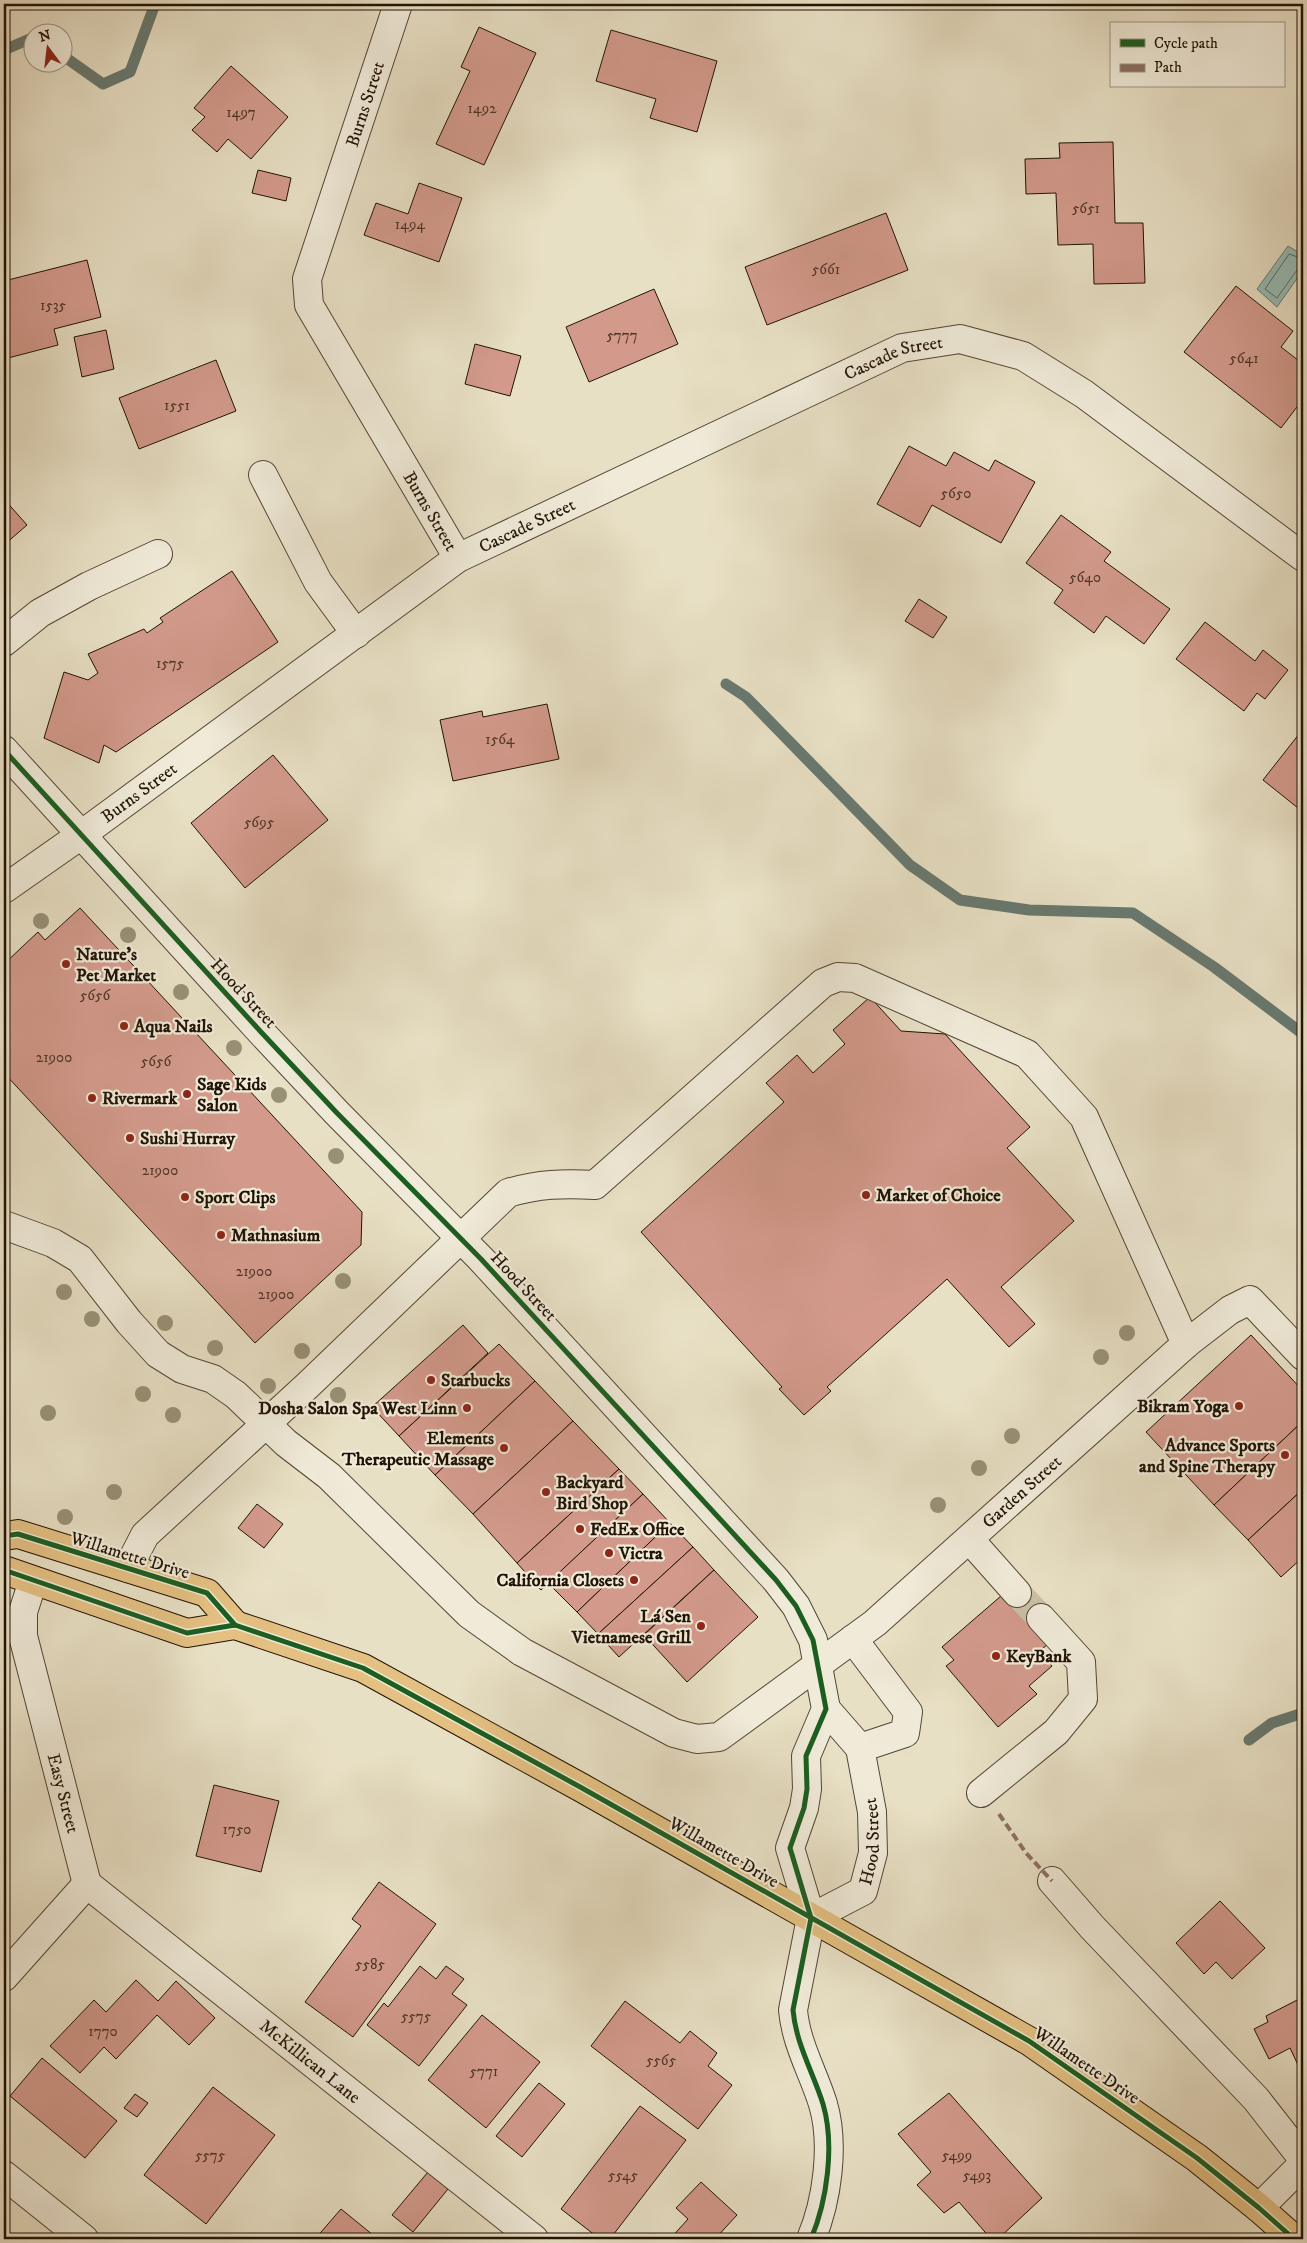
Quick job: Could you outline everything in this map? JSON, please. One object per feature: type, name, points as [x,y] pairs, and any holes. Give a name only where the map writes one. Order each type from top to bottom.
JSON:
[{"type":"main road","name":"Willamette Drive","points":[[4,1536],[18,1534],[207,1593],[235,1626]]},
{"type":"main road","name":"Willamette Drive","points":[[4,1570],[188,1633],[235,1626],[363,1668],[582,1788],[1053,2057],[1197,2158],[1260,2208],[1294,2239]]},
{"type":"street","name":"Burns Street","points":[[4,889],[81,835],[458,558],[309,305],[307,279],[398,4]]},
{"type":"street","name":"Cascade Street","points":[[458,558],[902,348],[960,339],[1023,356],[1084,394],[1303,557]]},
{"type":"street","points":[[263,475],[318,582],[356,634]]},
{"type":"street","points":[[4,642],[40,613],[158,554]]},
{"type":"street","name":"Hood Street","points":[[4,750],[331,1107],[481,1259],[776,1580],[796,1606],[814,1640],[826,1709]]},
{"type":"street","points":[[128,1568],[145,1535],[307,1386],[508,1193],[533,1185],[560,1182],[595,1185],[824,983],[838,977],[855,978],[1027,1054],[1084,1117],[1186,1344]]},
{"type":"street","name":"Garden Street","points":[[4,1226],[53,1243],[80,1259],[158,1354],[182,1369],[213,1379],[236,1395],[264,1424],[329,1476],[469,1614],[522,1652],[674,1733],[697,1739],[720,1737],[875,1623],[970,1540],[1186,1344],[1230,1310],[1250,1300],[1303,1356]]},
{"type":"street","points":[[970,1540],[1017,1593]]},
{"type":"street","name":"Easy Street","points":[[33,1581],[23,1612],[23,1636],[87,1884]]},
{"type":"street","points":[[981,1793],[1056,1732],[1084,1699],[1081,1662],[1041,1618]]},
{"type":"street","points":[[811,2239],[816,2227],[827,2175],[829,2148],[823,2105],[805,2058],[794,2017],[797,1990],[811,1918],[790,1848],[804,1808],[807,1789],[806,1756],[826,1709],[860,1748],[905,1733],[908,1712],[853,1639]]},
{"type":"street","name":"Hood Street","points":[[811,1918],[863,1891],[872,1853],[872,1812],[860,1748]]},
{"type":"street","points":[[1052,1881],[1092,1927],[1256,2099],[1303,2159]]},
{"type":"street","points":[[4,1977],[87,1884]]},
{"type":"street","name":"McKillican Lane","points":[[87,1884],[534,2239]]},
{"type":"street","points":[[1260,2208],[1303,2164]]},
{"type":"street","points":[[4,2175],[84,2239]]},
{"type":"water","points":[[1288,246],[1303,255],[1303,270],[1277,307],[1257,289]]},
{"type":"building","points":[[479,27],[536,53],[484,165],[436,144],[470,71],[461,67]]},
{"type":"building","points":[[611,30],[717,61],[697,132],[650,118],[656,99],[596,81]]},
{"type":"building","points":[[231,66],[288,117],[251,159],[228,139],[217,152],[192,130],[205,117],[194,108]]},
{"type":"building","points":[[1113,142],[1115,223],[1143,223],[1145,283],[1094,284],[1093,244],[1058,245],[1056,193],[1026,194],[1025,159],[1060,158],[1059,143]]},
{"type":"building","points":[[258,170],[291,178],[286,201],[252,193]]},
{"type":"building","points":[[419,183],[462,198],[439,262],[364,235],[376,203],[408,214]]},
{"type":"building","points":[[886,213],[908,270],[767,325],[745,267]]},
{"type":"building","points":[[87,260],[101,317],[54,329],[58,345],[8,358],[4,341],[4,318],[9,317],[4,294],[4,281]]},
{"type":"building","points":[[1236,286],[1293,331],[1281,347],[1303,364],[1303,399],[1281,428],[1184,352]]},
{"type":"building","points":[[654,289],[678,344],[589,382],[566,327]]},
{"type":"building","points":[[106,330],[114,369],[82,377],[74,337]]},
{"type":"building","points":[[475,344],[521,356],[510,396],[465,384]]},
{"type":"building","points":[[216,360],[236,411],[139,449],[119,398]]},
{"type":"building","points":[[909,446],[946,466],[954,452],[989,471],[995,460],[1035,482],[1001,543],[932,505],[920,527],[877,504]]},
{"type":"building","points":[[4,499],[27,525],[4,545]]},
{"type":"building","points":[[1061,515],[1111,552],[1104,561],[1170,609],[1144,644],[1106,616],[1094,633],[1054,603],[1063,590],[1026,563]]},
{"type":"building","points":[[232,571],[278,642],[116,752],[104,745],[99,763],[44,738],[64,672],[88,680],[98,673],[88,654],[144,629],[147,633],[163,622],[160,618]]},
{"type":"building","points":[[919,599],[947,617],[933,638],[905,621]]},
{"type":"building","points":[[1205,622],[1255,661],[1263,650],[1288,670],[1265,699],[1257,693],[1244,711],[1176,659]]},
{"type":"building","points":[[547,704],[559,759],[453,781],[440,720],[482,711],[483,717]]},
{"type":"building","points":[[1303,729],[1303,812],[1263,780]]},
{"type":"building","points":[[273,755],[328,820],[245,888],[191,823]]},
{"type":"building","points":[[80,908],[362,1212],[361,1245],[255,1343],[4,1073],[4,964],[38,932],[45,940]]},
{"type":"building","name":"Market of Choice","points":[[870,997],[901,1031],[945,1034],[1030,1127],[1007,1148],[1074,1221],[1001,1287],[1035,1324],[1009,1347],[947,1279],[827,1387],[831,1391],[804,1415],[779,1389],[782,1387],[641,1232],[784,1102],[766,1083],[797,1055],[813,1073],[845,1044],[833,1030]]},
{"type":"building","name":"Starbucks","points":[[463,1325],[488,1353],[399,1436],[372,1407]]},
{"type":"building","name":"Bikram Yoga","points":[[1251,1335],[1303,1391],[1303,1421],[1214,1505],[1146,1432]]},
{"type":"building","name":"Dosha Salon Spa West Linn","points":[[499,1344],[535,1381],[435,1475],[399,1436]]},
{"type":"building","name":"Elements Therapeutic Massage","points":[[535,1381],[573,1421],[473,1514],[435,1475]]},
{"type":"building","name":"Backyard Bird Shop","points":[[573,1421],[619,1469],[517,1563],[473,1514]]},
{"type":"building","name":"Advance Sports and Spine Therapy","points":[[1303,1421],[1303,1489],[1248,1540],[1214,1505]]},
{"type":"building","name":"FedEx Office","points":[[619,1469],[643,1494],[541,1590],[517,1563]]},
{"type":"building","points":[[1303,1489],[1303,1557],[1281,1577],[1248,1540]]},
{"type":"building","name":"Victra","points":[[643,1494],[670,1523],[577,1612],[548,1583]]},
{"type":"building","points":[[257,1504],[283,1524],[264,1548],[238,1528]]},
{"type":"building","name":"California Closets","points":[[670,1523],[693,1547],[598,1634],[577,1612]]},
{"type":"building","points":[[693,1547],[714,1570],[619,1657],[598,1634]]},
{"type":"building","name":"Lá Sen Vietnamese Grill","points":[[714,1570],[758,1617],[687,1682],[644,1635]]},
{"type":"building","name":"KeyBank","points":[[1024,1587],[1047,1613],[1031,1627],[1047,1645],[1039,1651],[1052,1666],[1029,1686],[1037,1694],[998,1727],[946,1666],[954,1660],[942,1647],[1001,1596],[1006,1602]]},
{"type":"building","points":[[214,1785],[279,1801],[261,1872],[196,1856]]},
{"type":"building","points":[[379,1882],[436,1924],[353,2037],[305,2002],[361,1926],[352,1919]]},
{"type":"building","points":[[1220,1901],[1265,1948],[1232,1979],[1216,1962],[1204,1974],[1176,1943]]},
{"type":"building","points":[[420,1966],[436,1979],[446,1966],[464,1979],[452,1994],[467,2005],[419,2066],[367,2025],[384,2003],[388,2007]]},
{"type":"building","points":[[136,1980],[158,2001],[176,1981],[215,2018],[189,2045],[157,2015],[116,2059],[104,2047],[80,2073],[50,2046],[94,2000],[106,2012]]},
{"type":"building","points":[[1303,1997],[1303,2062],[1298,2065],[1290,2048],[1269,2059],[1254,2029],[1268,2022],[1266,2016]]},
{"type":"building","points":[[625,2001],[680,2043],[690,2031],[717,2053],[708,2066],[732,2085],[698,2129],[591,2046]]},
{"type":"building","points":[[482,2015],[540,2062],[486,2128],[428,2080]]},
{"type":"building","points":[[42,2058],[117,2121],[85,2158],[10,2096]]},
{"type":"building","points":[[539,2083],[565,2104],[522,2157],[496,2136]]},
{"type":"building","points":[[213,2087],[275,2135],[206,2224],[144,2175]]},
{"type":"building","points":[[949,2093],[1042,2198],[998,2239],[991,2239],[959,2202],[944,2213],[917,2185],[931,2172],[898,2134]]},
{"type":"building","points":[[135,2094],[148,2103],[137,2117],[124,2108]]},
{"type":"building","points":[[640,2106],[686,2140],[610,2239],[600,2239],[561,2209]]},
{"type":"building","points":[[428,2172],[448,2189],[413,2232],[392,2215]]},
{"type":"building","points":[[701,2182],[737,2215],[715,2239],[670,2239],[688,2219],[676,2208]]},
{"type":"building","points":[[341,2209],[373,2235],[369,2239],[315,2239]]},
{"type":"waterway","points":[[72,62],[103,84],[130,72],[155,4]]},
{"type":"waterway","points":[[4,50],[22,42]]},
{"type":"waterway","points":[[726,684],[746,697],[910,865],[960,900],[1029,910],[1133,913],[1214,967],[1303,1034]]},
{"type":"waterway","points":[[1249,1740],[1272,1723],[1303,1713]]},
{"type":"tunnel","points":[[1017,1593],[1041,1618]]},
{"type":"marked path","points":[[999,1814],[1026,1853],[1052,1881]]},
{"type":"cycle path","points":[[4,750],[261,1032],[337,1113],[481,1259],[776,1580],[796,1606],[813,1640],[826,1709],[806,1756],[807,1789],[804,1808],[790,1848],[811,1918],[793,2010],[801,2046],[819,2092],[827,2120],[829,2155],[825,2190],[817,2224],[811,2239]]},
{"type":"cycle path","points":[[4,1536],[18,1534],[207,1593],[235,1625]]},
{"type":"cycle path","points":[[4,1570],[187,1633],[235,1625],[363,1668],[582,1788],[1029,2041],[1197,2158],[1294,2239]]},
{"type":"place","name":"Nature's Pet Market","points":[[66,964]]},
{"type":"place","name":"Aqua Nails","points":[[124,1026]]},
{"type":"place","name":"Sage Kids Salon","points":[[187,1094]]},
{"type":"place","name":"Rivermark","points":[[92,1098]]},
{"type":"place","name":"Sushi Hurray","points":[[130,1138]]},
{"type":"place","name":"Market of Choice","points":[[866,1195]]},
{"type":"place","name":"Sport Clips","points":[[185,1197]]},
{"type":"place","name":"Mathnasium","points":[[221,1235]]},
{"type":"place","name":"Starbucks","points":[[431,1380]]},
{"type":"place","name":"Bikram Yoga","points":[[1239,1406]]},
{"type":"place","name":"Dosha Salon Spa West Linn","points":[[467,1408]]},
{"type":"place","name":"Elements Therapeutic Massage","points":[[504,1448]]},
{"type":"place","name":"Advance Sports and Spine Therapy","points":[[1285,1455]]},
{"type":"place","name":"Backyard Bird Shop","points":[[546,1492]]},
{"type":"place","name":"FedEx Office","points":[[580,1529]]},
{"type":"place","name":"Victra","points":[[609,1553]]},
{"type":"place","name":"California Closets","points":[[634,1580]]},
{"type":"place","name":"Lá Sen Vietnamese Grill","points":[[701,1626]]},
{"type":"place","name":"KeyBank","points":[[996,1656]]}]
